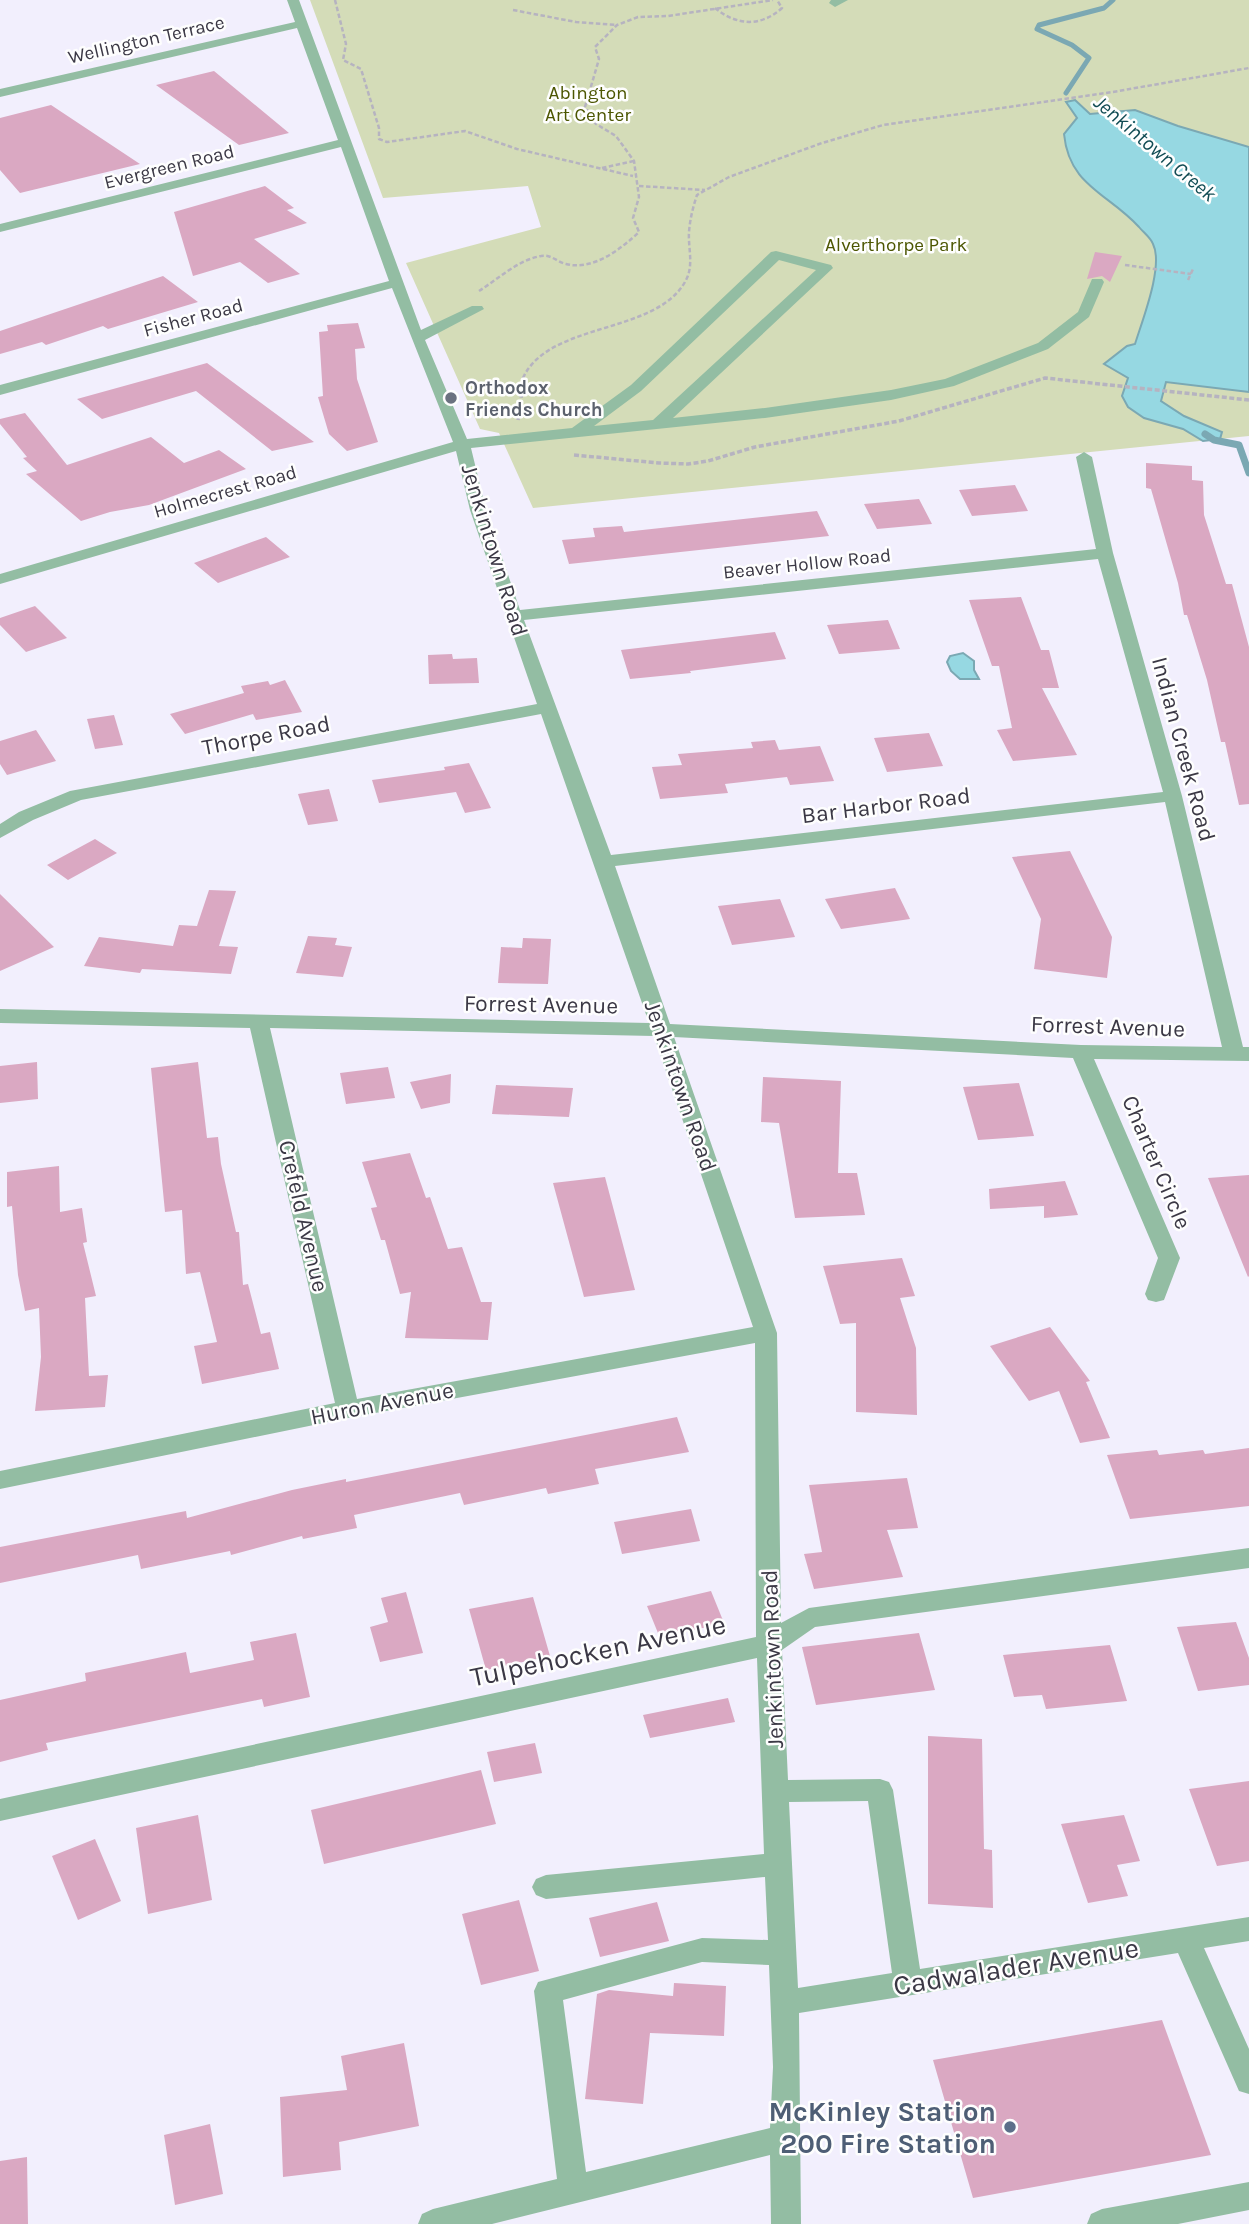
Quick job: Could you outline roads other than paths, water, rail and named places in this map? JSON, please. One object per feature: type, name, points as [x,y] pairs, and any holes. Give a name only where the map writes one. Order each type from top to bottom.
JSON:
[{"type":"street","name":"Jenkintown Road","points":[[293,0],[396,283],[462,444],[478,510],[514,616],[604,863],[766,1333],[769,1645],[787,2067],[784,2138],[786,2224]]},
{"type":"street","name":"Wellington Terrace","points":[[0,93],[301,24]]},
{"type":"street","name":"Evergreen Road","points":[[0,228],[346,142]]},
{"type":"street","points":[[574,433],[636,388],[776,255],[826,268],[656,425]]},
{"type":"street","name":"Holmecrest Road","points":[[0,579],[462,444],[656,425],[891,395],[949,383],[1043,346],[1084,314],[1097,282]]},
{"type":"street","name":"Fisher Road","points":[[0,390],[396,283]]},
{"type":"street","points":[[417,338],[477,309]]},
{"type":"street","name":"Indian Creek Road","points":[[1084,457],[1105,553],[1241,1054]]},
{"type":"street","name":"Beaver Hollow Road","points":[[514,616],[1105,553]]},
{"type":"street","name":"Thorpe Road","points":[[0,832],[26,816],[76,795],[548,707]]},
{"type":"street","name":"Bar Harbor Road","points":[[604,863],[1173,796]]},
{"type":"street","name":"Forrest Avenue","points":[[0,1016],[662,1030],[1081,1052],[1241,1054]]},
{"type":"street","name":"Crefeld Avenue","points":[[259,1023],[348,1409]]},
{"type":"street","name":"Charter Circle","points":[[1081,1052],[1169,1258],[1156,1294]]},
{"type":"street","name":"Huron Avenue","points":[[0,1479],[348,1409],[766,1333]]},
{"type":"street","name":"Tulpehocken Avenue","points":[[0,1811],[769,1645],[809,1618],[1249,1558]]},
{"type":"street","points":[[777,1791],[880,1790],[908,1984]]},
{"type":"street","points":[[546,1888],[779,1864]]},
{"type":"street","name":"Cadwalader Avenue","points":[[783,2003],[1249,1929]]},
{"type":"street","points":[[1186,1939],[1249,2081]]},
{"type":"street","points":[[575,2189],[567,2151],[548,1991],[702,1950],[781,1953]]},
{"type":"street","points":[[433,2224],[784,2138]]},
{"type":"street","points":[[1102,2224],[1249,2196]]},
{"type":"water","points":[[1075,100],[1090,114],[1135,110],[1249,147],[1249,392],[1166,382],[1161,401],[1184,416],[1222,432],[1220,439],[1203,441],[1183,429],[1144,418],[1128,407],[1122,396],[1128,378],[1104,364],[1127,346],[1135,344],[1151,294],[1156,254],[1147,235],[1092,187],[1073,166],[1064,134],[1077,118],[1066,102]]},
{"type":"water","points":[[963,653],[974,661],[974,670],[979,679],[960,679],[951,671],[947,662],[950,656]]},
{"type":"waterway","name":"Jenkintown Creek","points":[[1066,93],[1089,58],[1072,45],[1037,29],[1039,25],[1104,8],[1113,0]]},
{"type":"waterway","name":"Jenkintown Creek","points":[[1205,434],[1214,440],[1239,445],[1249,473]]},
{"type":"place","name":"Orthodox Friends Church","points":[[451,398]]},
{"type":"place","name":"McKinley Station 200 Fire Station","points":[[1010,2127]]},
{"type":"park label","name":"Abington Art Center","points":[[588,103]]},
{"type":"park label","name":"Alverthorpe Park","points":[[896,244]]}]
